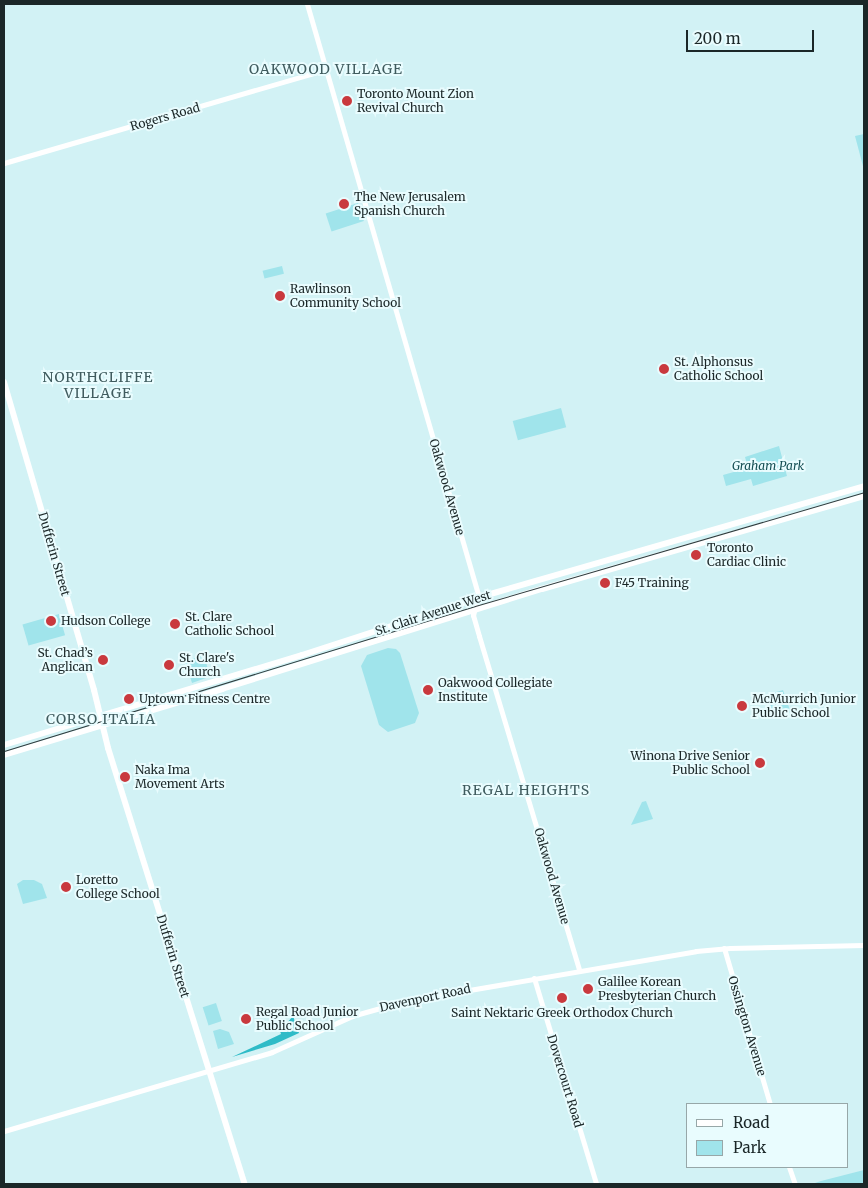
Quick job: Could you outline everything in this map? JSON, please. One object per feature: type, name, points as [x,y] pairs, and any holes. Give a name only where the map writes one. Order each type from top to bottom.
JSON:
[{"type":"main road","name":"Dufferin Street","points":[[4,382],[103,725],[245,1184]]},
{"type":"main road","name":"St. Clair Avenue West","points":[[4,745],[478,599],[864,486]]},
{"type":"main road","name":"St. Clair Avenue West","points":[[4,754],[474,610],[864,496]]},
{"type":"street","name":"Oakwood Avenue","points":[[307,4],[478,599]]},
{"type":"street","name":"Rogers Road","points":[[4,163],[325,70]]},
{"type":"street","points":[[474,610],[478,599]]},
{"type":"street","name":"Oakwood Avenue","points":[[474,610],[479,636],[579,970]]},
{"type":"street","name":"Davenport Road","points":[[4,1131],[272,1052],[343,1020],[391,1004],[579,970],[724,948],[864,945]]},
{"type":"street","name":"Ossington Avenue","points":[[724,948],[770,1103]]},
{"type":"street","name":"Dovercourt Road","points":[[534,978],[596,1184]]},
{"type":"street","points":[[790,1168],[794,1184]]},
{"type":"green space","points":[[864,134],[864,170],[855,136]]},
{"type":"green space","points":[[358,203],[364,221],[332,232],[326,214]]},
{"type":"green space","points":[[282,266],[284,274],[265,279],[263,271]]},
{"type":"green space","points":[[561,408],[566,427],[518,440],[513,421]]},
{"type":"green space","name":"Graham Park","points":[[779,446],[787,476],[753,486],[751,479],[726,486],[723,475],[748,468],[745,457]]},
{"type":"green space","points":[[59,614],[65,635],[29,646],[22,624]]},
{"type":"green space","points":[[388,648],[396,649],[400,653],[419,713],[415,723],[388,732],[379,725],[361,666],[367,655]]},
{"type":"green space","points":[[204,655],[209,673],[205,674],[206,678],[192,683],[185,661]]},
{"type":"green space","points":[[783,690],[791,713],[779,715],[769,708],[763,696]]},
{"type":"green space","points":[[646,801],[653,819],[631,825],[642,802]]},
{"type":"green space","points":[[23,880],[34,880],[42,884],[47,898],[23,904],[17,884]]},
{"type":"green space","points":[[216,1003],[222,1021],[209,1025],[203,1007]]},
{"type":"green space","points":[[220,1029],[229,1032],[234,1044],[218,1049],[213,1031]]},
{"type":"green space","points":[[864,1170],[864,1184],[812,1184],[821,1181]]},
{"type":"shaded area","points":[[293,1016],[299,1033],[275,1044],[232,1057],[281,1034],[280,1031]]},
{"type":"tram line","points":[[4,751],[475,606],[864,492]]},
{"type":"place","name":"Toronto Mount Zion Revival Church","points":[[347,101]]},
{"type":"place","name":"The New Jerusalem Spanish Church","points":[[344,204]]},
{"type":"place","name":"Rawlinson Community School","points":[[280,296]]},
{"type":"place","name":"St. Alphonsus Catholic School","points":[[664,369]]},
{"type":"place","name":"Toronto Cardiac Clinic","points":[[696,555]]},
{"type":"place","name":"F45 Training","points":[[605,583]]},
{"type":"place","name":"Hudson College","points":[[51,621]]},
{"type":"place","name":"St. Clare Catholic School","points":[[175,624]]},
{"type":"place","name":"St. Chad’s Anglican","points":[[103,660]]},
{"type":"place","name":"St. Clare's Church","points":[[169,665]]},
{"type":"place","name":"Oakwood Collegiate Institute","points":[[428,690]]},
{"type":"place","name":"Uptown Fitness Centre","points":[[129,699]]},
{"type":"place","name":"McMurrich Junior Public School","points":[[742,706]]},
{"type":"place","name":"Winona Drive Senior Public School","points":[[760,763]]},
{"type":"place","name":"Naka Ima Movement Arts","points":[[125,777]]},
{"type":"place","name":"Loretto College School","points":[[66,887]]},
{"type":"place","name":"Galilee Korean Presbyterian Church","points":[[588,989]]},
{"type":"place","name":"Saint Nektaric Greek Orthodox Church","points":[[562,998]]},
{"type":"place","name":"Regal Road Junior Public School","points":[[246,1019]]},
{"type":"district","name":"OAKWOOD VILLAGE","points":[[326,69]]},
{"type":"district","name":"NORTHCLIFFE VILLAGE","points":[[98,386]]},
{"type":"district","name":"CORSO ITALIA","points":[[101,719]]},
{"type":"district","name":"REGAL HEIGHTS","points":[[526,790]]}]
